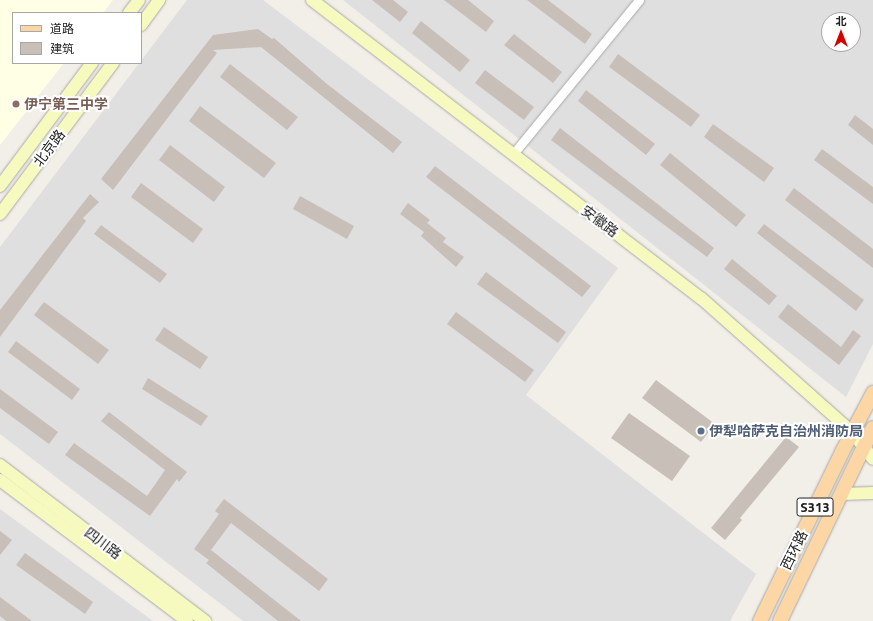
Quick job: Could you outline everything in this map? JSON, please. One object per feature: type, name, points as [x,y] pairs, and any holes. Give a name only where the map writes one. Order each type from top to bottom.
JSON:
[{"type":"main road","name":"西环路","points":[[760,621],[852,432],[873,393]]},
{"type":"main road","name":"西环路","points":[[780,621],[873,428]]},
{"type":"street","points":[[130,12],[139,0]]},
{"type":"street","points":[[142,24],[159,0]]},
{"type":"street","name":"安徽路","points":[[312,0],[701,298],[852,432],[873,459]]},
{"type":"street","points":[[513,154],[639,0]]},
{"type":"street","name":"北京路","points":[[0,186],[91,64]]},
{"type":"street","name":"北京路","points":[[0,214],[111,64]]},
{"type":"street","name":"四川路","points":[[0,465],[205,621]]},
{"type":"street","name":"四川路","points":[[0,480],[187,621]]},
{"type":"street","points":[[842,494],[873,493]]},
{"type":"shaded area","name":"伊宁第三中学","points":[[0,0],[113,0],[104,12],[12,12],[12,64],[63,64],[0,145]]},
{"type":"shaded area","points":[[187,0],[263,0],[618,268],[526,395],[756,574],[730,621],[243,621],[0,434],[0,247],[139,64],[142,64],[142,59]]},
{"type":"shaded area","points":[[343,0],[873,0],[873,344],[846,397]]},
{"type":"shaded area","points":[[0,509],[153,621],[0,621]]},
{"type":"building","points":[[372,0],[393,0],[408,12],[400,22]]},
{"type":"building","points":[[444,0],[468,0],[494,21],[486,32]]},
{"type":"building","points":[[527,0],[548,0],[592,34],[585,44]]},
{"type":"building","points":[[421,21],[470,60],[460,72],[412,33]]},
{"type":"building","points":[[258,29],[272,39],[274,38],[327,84],[402,142],[393,153],[261,47],[213,50],[217,53],[113,190],[101,179],[213,35]]},
{"type":"building","points":[[514,34],[562,72],[553,83],[504,45]]},
{"type":"building","points":[[618,54],[700,115],[691,127],[609,67]]},
{"type":"building","points":[[230,64],[298,117],[287,130],[220,77]]},
{"type":"building","points":[[485,70],[534,107],[524,120],[475,83]]},
{"type":"building","points":[[586,90],[655,144],[646,155],[578,101]]},
{"type":"building","points":[[200,106],[276,163],[264,178],[189,121]]},
{"type":"building","points":[[855,115],[873,129],[873,145],[848,125]]},
{"type":"building","points":[[713,124],[774,168],[764,182],[704,137]]},
{"type":"building","points":[[560,128],[714,248],[707,257],[551,140]]},
{"type":"building","points":[[170,145],[225,187],[214,202],[159,160]]},
{"type":"building","points":[[822,149],[873,187],[873,204],[814,160]]},
{"type":"building","points":[[670,153],[746,215],[736,227],[660,165]]},
{"type":"building","points":[[435,166],[591,286],[582,297],[426,177]]},
{"type":"building","points":[[141,183],[203,229],[193,243],[131,197]]},
{"type":"building","points":[[794,188],[873,249],[873,268],[785,200]]},
{"type":"building","points":[[90,194],[99,202],[83,218],[86,221],[0,337],[0,310]]},
{"type":"building","points":[[300,196],[354,226],[347,239],[293,209]]},
{"type":"building","points":[[408,203],[430,220],[427,223],[446,238],[443,242],[464,257],[456,267],[421,236],[424,232],[400,214]]},
{"type":"building","points":[[764,224],[864,300],[856,311],[757,233]]},
{"type":"building","points":[[101,225],[167,274],[160,283],[94,234]]},
{"type":"building","points":[[732,259],[777,296],[769,305],[724,269]]},
{"type":"building","points":[[486,272],[566,332],[558,343],[477,284]]},
{"type":"building","points":[[44,302],[109,350],[98,364],[34,315]]},
{"type":"building","points":[[788,304],[841,347],[853,330],[861,336],[839,365],[778,317]]},
{"type":"building","points":[[456,312],[534,370],[525,382],[447,324]]},
{"type":"building","points":[[164,327],[208,357],[200,369],[155,340]]},
{"type":"building","points":[[16,341],[80,389],[72,400],[8,352]]},
{"type":"building","points":[[148,378],[208,416],[201,426],[142,389]]},
{"type":"building","points":[[656,380],[715,424],[701,442],[642,398]]},
{"type":"building","points":[[0,389],[58,432],[49,444],[0,408]]},
{"type":"building","points":[[109,412],[187,472],[179,482],[177,479],[150,516],[65,455],[74,443],[147,496],[165,470],[101,421]]},
{"type":"building","points":[[629,413],[690,456],[672,481],[611,438]]},
{"type":"building","points":[[786,437],[799,447],[740,518],[742,520],[725,540],[711,528]]},
{"type":"building","points":[[224,499],[328,579],[319,591],[231,523],[211,550],[301,621],[278,621],[206,563],[209,560],[194,549],[219,514],[215,511]]},
{"type":"building","points":[[0,531],[12,540],[0,555]]},
{"type":"building","points":[[25,553],[93,602],[85,614],[16,565]]},
{"type":"building","points":[[0,597],[32,621],[6,621],[0,616]]},
{"type":"place","name":"伊宁第三中学","points":[[16,104]]},
{"type":"place","name":"伊犁哈萨克自治州消防局","points":[[701,431]]}]
